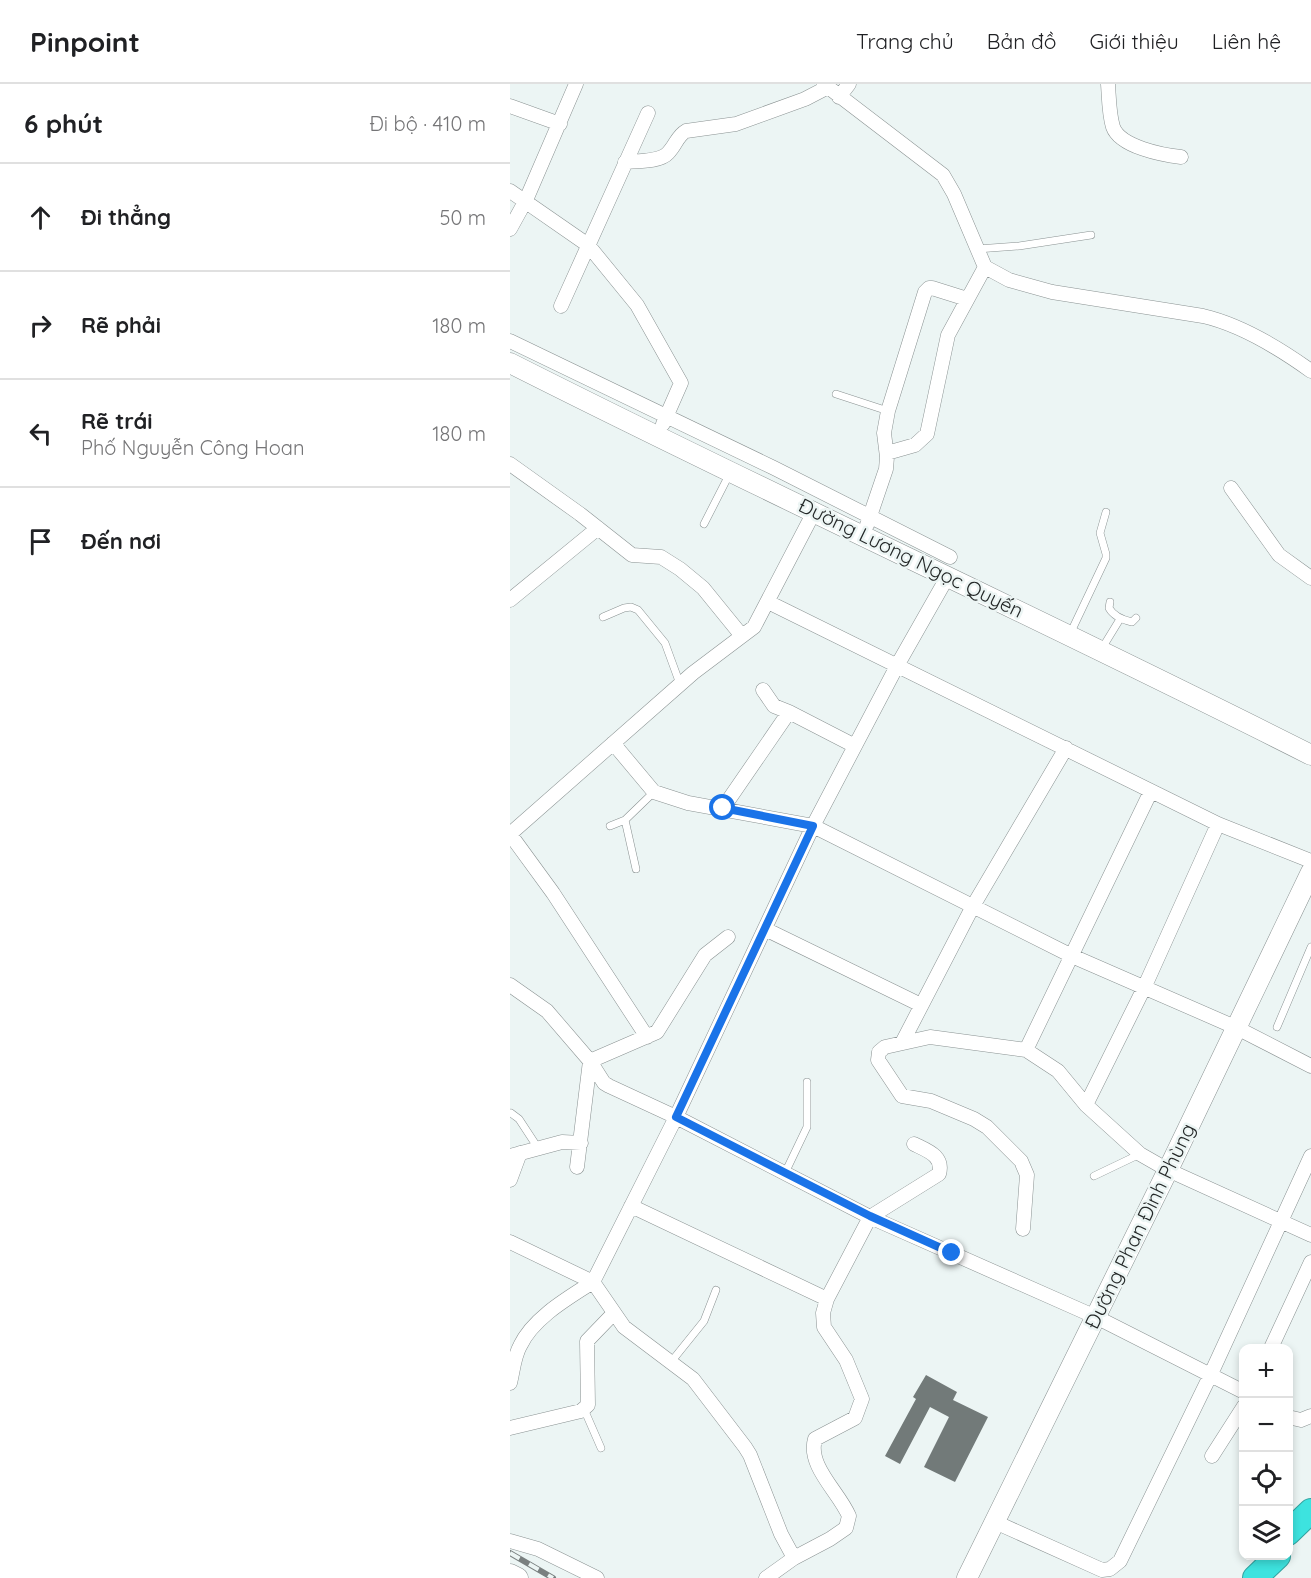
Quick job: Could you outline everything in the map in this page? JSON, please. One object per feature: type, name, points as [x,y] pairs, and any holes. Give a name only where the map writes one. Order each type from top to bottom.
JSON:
[{"type":"highway","points":[[1293,1539],[1306,1525]]},
{"type":"highway","points":[[1257,1573],[1273,1560]]},
{"type":"main road","name":"Đường Lương Ngọc Quyến","points":[[510,363],[814,512],[867,526],[949,567],[1101,650],[1311,755]]},
{"type":"main road","name":"Đường Phan Đình Phùng","points":[[967,1578],[1168,1170],[1311,872]]},
{"type":"main road","points":[[510,1574],[518,1578]]},
{"type":"street","points":[[510,229],[526,200],[576,84]]},
{"type":"street","points":[[839,97],[849,84]]},
{"type":"street","points":[[1108,84],[1113,125],[1116,132],[1126,140],[1155,153],[1181,157]]},
{"type":"street","points":[[626,162],[662,158],[668,154],[679,135],[686,130],[736,124],[805,99],[826,86],[943,175],[954,194],[985,267],[1009,280],[1052,292],[1203,316],[1227,323],[1285,353],[1311,371]]},
{"type":"street","points":[[510,106],[560,124]]},
{"type":"street","points":[[561,306],[648,113]]},
{"type":"street","points":[[510,191],[588,245],[637,305],[680,379],[681,386],[657,437]]},
{"type":"street","points":[[887,453],[915,445],[927,434],[948,334],[985,267]]},
{"type":"street","points":[[510,341],[774,468],[867,526],[886,469],[887,453],[884,433],[888,411],[925,292],[932,288],[967,299]]},
{"type":"street","points":[[510,464],[632,555],[661,557],[680,569],[703,588],[742,636]]},
{"type":"street","points":[[1231,488],[1279,555],[1311,578]]},
{"type":"street","points":[[647,1037],[553,893],[510,834],[680,684],[754,627],[814,512]]},
{"type":"street","points":[[512,595],[598,528]]},
{"type":"street","points":[[510,1383],[519,1347],[531,1328],[593,1282],[676,1117],[813,826],[949,567]]},
{"type":"street","points":[[768,602],[898,664],[1218,824],[1311,861]]},
{"type":"street","points":[[764,690],[774,706],[855,746]]},
{"type":"street","points":[[723,808],[789,712]]},
{"type":"street","points":[[613,743],[654,792],[688,802],[813,826],[1072,956],[1235,1027],[1311,1066]]},
{"type":"street","points":[[902,1043],[973,906],[1066,748]]},
{"type":"street","points":[[1026,1050],[1151,791]]},
{"type":"street","points":[[1086,1105],[1144,988],[1218,824]]},
{"type":"street","points":[[765,929],[921,1005]]},
{"type":"street","points":[[590,1061],[647,1037],[660,1029],[705,955],[728,937]]},
{"type":"street","points":[[510,985],[547,1011],[590,1061],[604,1083],[609,1086],[676,1117],[870,1216],[1096,1317],[1239,1390]]},
{"type":"street","points":[[1023,1229],[1027,1175],[1021,1161],[987,1127],[975,1119],[932,1101],[902,1096],[878,1060],[879,1052],[885,1047],[930,1037],[1026,1050],[1058,1071],[1086,1105],[1140,1154],[1168,1170],[1311,1235]]},
{"type":"street","points":[[577,1167],[590,1061]]},
{"type":"street","points":[[510,1180],[515,1155],[567,1141],[581,1143]]},
{"type":"street","points":[[766,1578],[794,1558],[846,1528],[849,1516],[845,1506],[823,1474],[812,1448],[815,1438],[855,1418],[862,1399],[846,1360],[824,1327],[823,1313],[827,1299],[870,1216],[939,1174],[940,1165],[934,1154],[914,1144]]},
{"type":"street","points":[[995,1522],[1102,1570],[1110,1569],[1120,1561],[1210,1376],[1311,1156]]},
{"type":"street","points":[[631,1206],[827,1299]]},
{"type":"street","points":[[510,1242],[593,1282],[629,1332],[697,1384],[750,1455],[781,1534],[794,1558]]},
{"type":"street","points":[[1273,1344],[1311,1262]]},
{"type":"street","points":[[510,1428],[584,1409],[588,1405],[587,1341],[614,1313]]},
{"type":"street","points":[[1212,1456],[1239,1414]]},
{"type":"street","points":[[1293,1418],[1301,1420],[1311,1416]]},
{"type":"street","points":[[510,1542],[538,1549],[597,1578]]},
{"type":"lane","points":[[978,249],[1020,246],[1091,235]]},
{"type":"lane","points":[[836,394],[888,411]]},
{"type":"lane","points":[[704,524],[730,472]]},
{"type":"lane","points":[[1070,634],[1106,558],[1100,533],[1106,512]]},
{"type":"lane","points":[[1110,602],[1108,608],[1110,612],[1120,619],[1132,622],[1136,618]]},
{"type":"lane","points":[[603,617],[624,608],[631,607],[638,610],[665,643],[680,684]]},
{"type":"lane","points":[[1101,650],[1120,619]]},
{"type":"lane","points":[[610,826],[625,820],[654,792]]},
{"type":"lane","points":[[625,820],[636,869]]},
{"type":"lane","points":[[1277,1027],[1311,947]]},
{"type":"lane","points":[[785,1173],[807,1127],[807,1082]]},
{"type":"lane","points":[[511,1113],[519,1119],[538,1148]]},
{"type":"lane","points":[[1094,1176],[1140,1154]]},
{"type":"lane","points":[[671,1362],[704,1321],[716,1290]]},
{"type":"lane","points":[[584,1409],[601,1448]]},
{"type":"building","points":[[926,1375],[957,1392],[953,1400],[988,1417],[955,1482],[924,1467],[949,1417],[930,1407],[900,1464],[885,1456],[916,1399],[913,1397]]},
{"type":"railway","points":[[510,1553],[553,1578]]},
{"type":"route","points":[[723,808],[813,826],[676,1117],[870,1216],[952,1253]]}]
